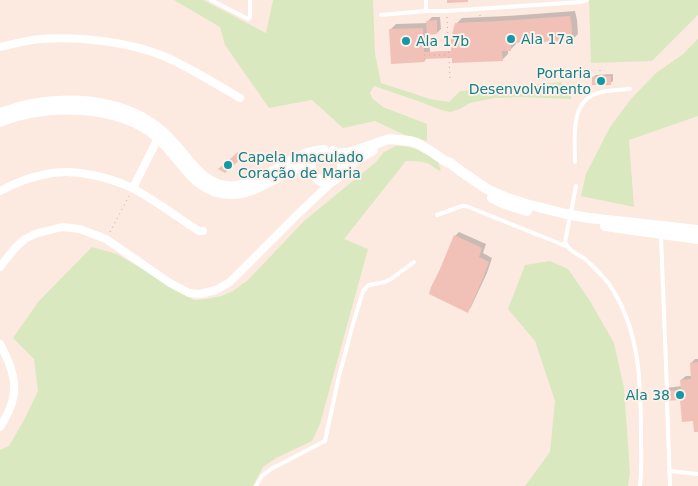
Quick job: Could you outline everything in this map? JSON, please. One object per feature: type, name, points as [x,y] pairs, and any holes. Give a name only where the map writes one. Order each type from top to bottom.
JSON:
[{"type":"street","points":[[0,47],[40,39],[86,39],[122,44],[164,56],[190,68],[240,98]]},
{"type":"street","points":[[0,113],[50,101],[96,103],[130,112],[139,116],[207,178],[225,186],[250,183],[300,155],[324,150],[334,151],[343,163],[343,168],[338,177],[326,182],[314,176],[310,166],[314,155],[324,150]]},
{"type":"street","points":[[0,122],[42,110],[70,109],[115,116],[160,134],[170,151],[193,178],[217,192],[230,194],[252,190],[293,169],[310,166]]},
{"type":"street","points":[[133,188],[160,134]]},
{"type":"street","points":[[338,154],[352,152],[389,140],[410,141],[417,143],[445,161],[447,167],[486,196],[518,209],[556,218],[662,230],[698,230]]},
{"type":"street","points":[[0,267],[15,248],[25,239],[35,234],[62,228],[80,229],[106,239],[170,283],[189,293],[200,294],[216,290],[230,282],[299,213],[357,160],[389,140]]},
{"type":"street","points":[[0,191],[25,180],[49,173],[72,172],[96,176],[133,188],[198,231],[203,231]]},
{"type":"street","points":[[299,213],[315,193],[318,179]]},
{"type":"street","points":[[662,230],[698,239]]},
{"type":"street","points":[[0,344],[9,361],[14,380],[14,396],[11,407],[0,428]]},
{"type":"lane","points":[[211,0],[249,19],[250,0]]},
{"type":"lane","points":[[426,0],[426,11]]},
{"type":"lane","points":[[381,15],[587,0]]},
{"type":"lane","points":[[575,162],[575,126],[582,104],[601,92],[630,89]]},
{"type":"lane","points":[[566,244],[576,186]]},
{"type":"lane","points":[[437,214],[466,206],[566,244],[597,270],[608,284],[621,304],[630,328],[638,361],[641,411],[640,486]]},
{"type":"lane","points":[[662,230],[667,391]]},
{"type":"lane","points":[[256,486],[262,476],[271,469],[325,441],[339,376],[363,291],[369,285],[391,279],[414,262]]},
{"type":"lane","points":[[667,400],[670,486]]},
{"type":"lane","points":[[669,471],[698,474]]},
{"type":"path","points":[[446,11],[450,78]]},
{"type":"path","points":[[424,55],[449,55]]},
{"type":"path","points":[[600,70],[600,76]]},
{"type":"path","points":[[106,239],[133,188]]},
{"type":"green space","points":[[174,0],[203,0],[266,33],[273,0],[373,0],[375,54],[381,83],[430,99],[449,102],[460,91],[561,82],[564,89],[571,89],[571,99],[495,98],[470,103],[450,112],[374,86],[370,93],[373,99],[383,107],[427,124],[427,141],[405,135],[375,121],[343,128],[312,100],[269,108],[225,45],[220,27]]},
{"type":"green space","points":[[589,0],[698,0],[698,15],[652,61],[591,63]]},
{"type":"green space","points":[[698,39],[698,116],[629,140],[634,207],[581,196],[586,174],[610,127],[631,99],[656,73],[682,55]]},
{"type":"green space","points":[[396,146],[414,148],[423,153],[438,162],[441,171],[426,163],[406,161],[344,239],[368,249],[320,424],[312,441],[276,458],[263,467],[253,486],[0,486],[0,450],[9,446],[38,391],[34,359],[13,338],[38,302],[92,247],[117,254],[194,300],[221,296],[233,291],[248,280],[304,221],[376,162],[384,152]]},
{"type":"green space","points":[[550,261],[568,269],[590,301],[614,343],[624,388],[630,472],[628,486],[525,486],[550,452],[555,401],[535,341],[508,309],[525,265]]},
{"type":"building","points":[[447,0],[468,0],[468,2],[447,3]]},
{"type":"building","name":"Ala 17a","points":[[570,16],[572,41],[511,43],[511,51],[502,51],[503,61],[452,63],[452,58],[424,59],[425,62],[391,64],[389,29],[423,28],[424,52],[451,51],[451,38],[455,23]]},
{"type":"building","points":[[437,20],[437,34],[427,35],[426,21]]},
{"type":"building","name":"Portaria Desenvolvimento","points":[[611,76],[611,85],[592,85],[592,77]]},
{"type":"building","name":"Capela Imaculado Coração de Maria","points":[[238,152],[242,158],[225,173],[218,169]]},
{"type":"building","points":[[454,235],[482,248],[479,257],[489,262],[468,313],[429,294]]},
{"type":"building","name":"Ala 38","points":[[698,362],[698,432],[694,432],[693,421],[682,422],[680,400],[662,401],[661,391],[681,390],[680,380],[691,379],[690,363]]},
{"type":"place","name":"Ala 17a","points":[[511,39]]},
{"type":"place","name":"Ala 17b","points":[[406,41]]},
{"type":"place","name":"Portaria Desenvolvimento","points":[[601,81]]},
{"type":"place","name":"Capela Imaculado Coração de Maria","points":[[228,165]]},
{"type":"place","name":"Ala 38","points":[[680,395]]}]
